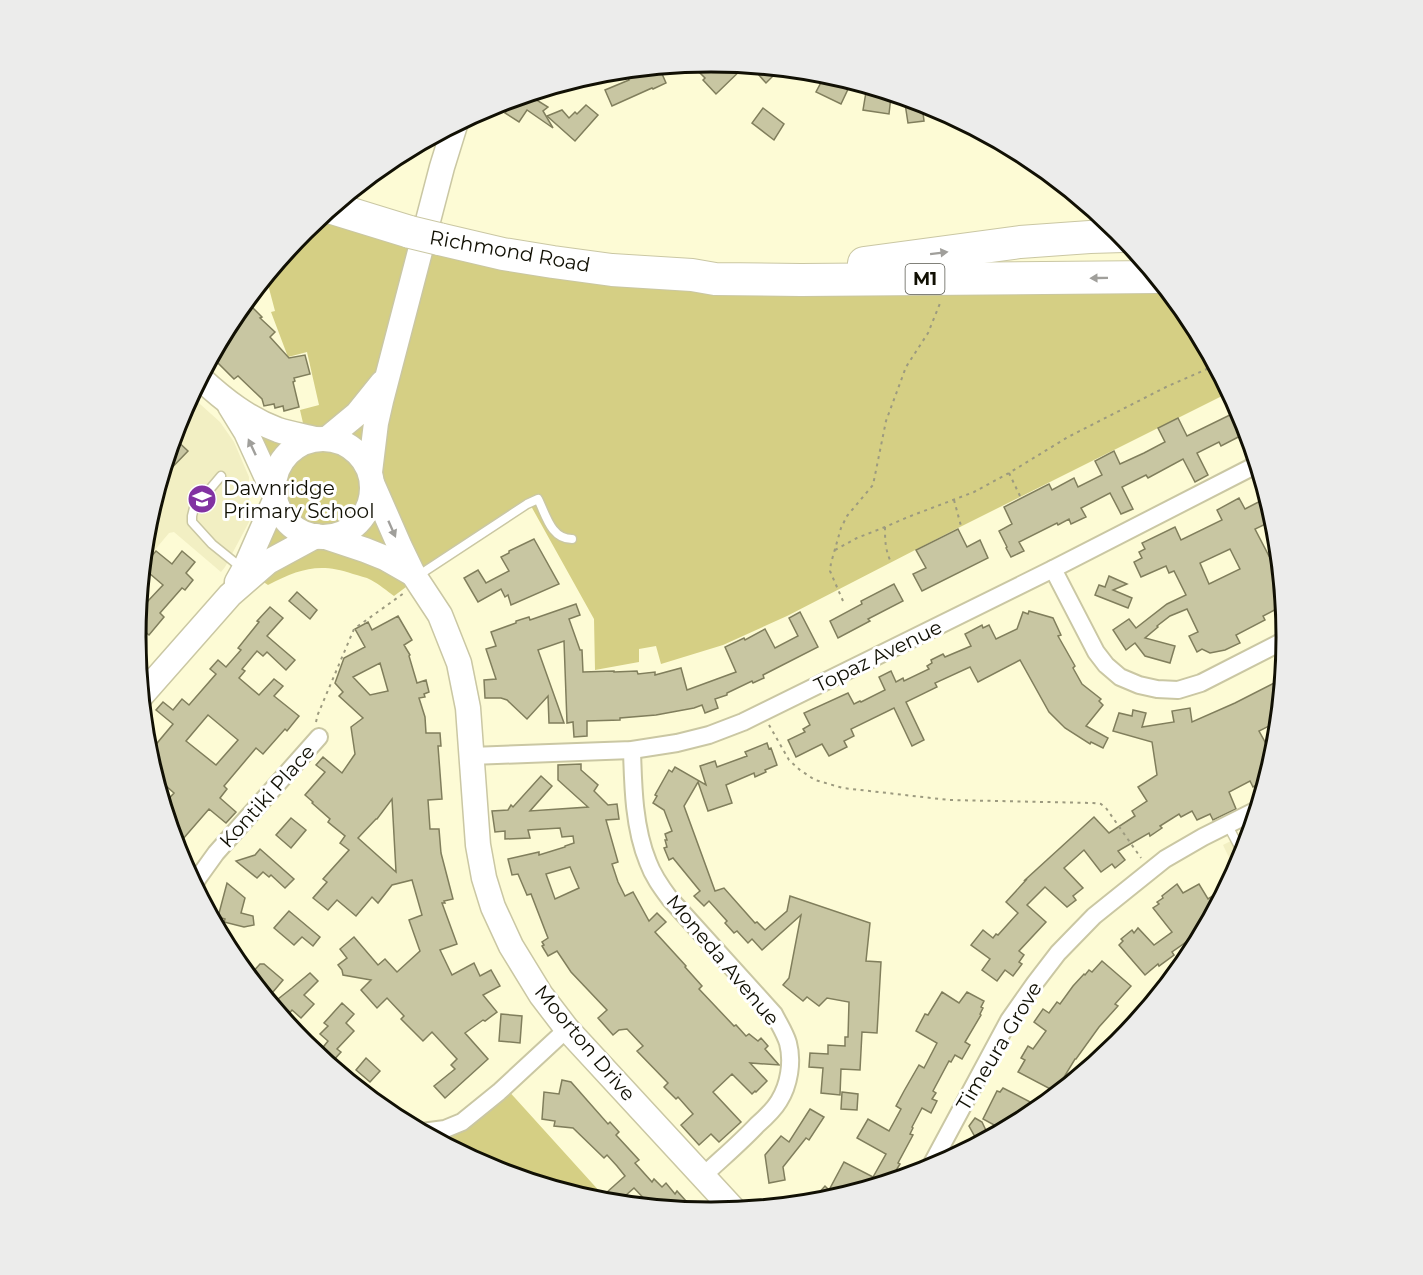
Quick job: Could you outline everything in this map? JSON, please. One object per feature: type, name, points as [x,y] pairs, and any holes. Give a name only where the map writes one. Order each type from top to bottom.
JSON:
[{"type":"highway","name":"Richmond Road","points":[[341,211],[424,236],[503,254],[612,270],[692,275]]},
{"type":"highway","name":"M1","points":[[692,275],[797,269],[1030,241],[1109,236]]},
{"type":"highway","name":"M1","points":[[692,275],[715,279],[761,280],[1147,277]]},
{"type":"street","points":[[148,688],[230,595],[268,562],[321,537],[345,532],[360,520],[370,502],[376,423],[451,136]]},
{"type":"street","points":[[230,595],[244,569],[274,496],[275,473],[284,457],[298,445],[322,438],[357,414],[387,377]]},
{"type":"street","points":[[206,383],[229,404],[250,417],[278,429],[322,438],[353,449],[363,459],[371,477]]},
{"type":"street","points":[[229,404],[246,432],[280,513],[290,525],[302,532],[321,537]]},
{"type":"street","name":"Topaz Avenue","points":[[471,756],[632,750],[709,735],[742,722],[1053,569],[1251,468]]},
{"type":"street","name":"Moorton Drive","points":[[371,477],[400,547],[414,575],[440,615],[459,663],[468,708],[478,845],[484,878],[493,907],[511,946],[541,995],[567,1029],[727,1203]]},
{"type":"street","name":"Moorton Drive","points":[[321,537],[385,558],[414,575]]},
{"type":"street","points":[[1053,569],[1096,652],[1120,677],[1139,685],[1178,690],[1201,683],[1277,644]]},
{"type":"street","name":"Kontiki Place","points":[[199,877],[216,853],[319,737]]},
{"type":"street","name":"Moneda Avenue","points":[[632,750],[641,843],[656,879],[670,899],[774,1014],[788,1044],[790,1060],[788,1078],[780,1100],[703,1176]]},
{"type":"street","name":"Timeura Grove","points":[[936,1157],[1009,1020],[1058,953],[1084,924],[1165,859],[1249,814]]},
{"type":"street","points":[[436,1131],[445,1130],[462,1122],[499,1092],[567,1029]]},
{"type":"lane","points":[[221,476],[194,508],[192,522],[213,544],[244,569]]},
{"type":"lane","points":[[414,575],[538,499],[553,530],[567,538],[572,538]]},
{"type":"lane","points":[[1227,824],[1238,844]]},
{"type":"path","points":[[843,601],[830,571],[841,528],[847,516],[873,485],[886,421],[906,367],[928,333],[950,279]]},
{"type":"path","points":[[835,550],[857,538],[974,492],[1068,437],[1166,387],[1208,368]]},
{"type":"path","points":[[1009,473],[1020,496]]},
{"type":"path","points":[[954,500],[961,526]]},
{"type":"path","points":[[885,527],[885,541],[890,560]]},
{"type":"path","points":[[319,737],[315,726],[318,714],[354,629],[400,596]]},
{"type":"path","points":[[762,712],[789,760],[815,780],[843,788],[949,800],[1101,804],[1150,870]]},
{"type":"shaded area","points":[[340,211],[530,260],[1148,279],[1182,323],[1223,396],[787,616],[723,645],[661,664],[656,646],[639,649],[639,662],[595,670],[594,619],[531,506],[418,578],[394,596],[369,579],[341,570],[309,569],[268,585],[243,568],[274,500],[251,417],[278,429],[303,423],[300,410],[319,405],[307,352],[288,357],[271,312],[275,311],[268,286],[286,265]]},
{"type":"shaded area","name":"Dawnridge Primary School","points":[[197,402],[220,422],[234,442],[249,477],[249,522],[221,572],[174,532],[169,533],[153,552],[165,491]]},
{"type":"shaded area","points":[[1241,836],[1231,861],[1223,845]]},
{"type":"shaded area","points":[[505,1087],[600,1192],[530,1173],[461,1145],[436,1131],[446,1130]]},
{"type":"building","points":[[699,72],[738,73],[716,94],[703,80],[705,78]]},
{"type":"building","points":[[662,74],[666,83],[612,106],[605,90],[629,80]]},
{"type":"building","points":[[758,74],[773,76],[766,83]]},
{"type":"building","points":[[821,83],[848,89],[841,104],[816,92]]},
{"type":"building","points":[[866,93],[890,101],[889,114],[863,110]]},
{"type":"building","points":[[537,100],[548,107],[543,111],[553,128],[527,110],[519,122],[505,113]]},
{"type":"building","points":[[586,105],[598,115],[575,141],[547,116],[562,110],[569,118]]},
{"type":"building","points":[[905,107],[923,113],[924,121],[908,123]]},
{"type":"building","points":[[763,108],[784,124],[774,140],[752,123]]},
{"type":"building","points":[[252,307],[275,332],[270,337],[289,358],[305,355],[310,374],[294,378],[299,407],[284,411],[283,406],[275,408],[274,404],[264,406],[262,399],[238,376],[234,379],[218,363]]},
{"type":"building","points":[[1231,414],[1240,436],[1221,446],[1219,442],[1197,453],[1208,475],[1195,482],[1183,459],[1148,478],[1146,475],[1122,487],[1133,509],[1121,514],[1110,493],[1081,508],[1086,517],[1071,524],[1069,519],[1058,525],[1057,523],[1019,542],[1024,551],[1011,557],[999,531],[1012,524],[1004,507],[1049,484],[1052,490],[1074,478],[1078,487],[1102,475],[1095,461],[1114,451],[1120,464],[1144,453],[1165,442],[1158,428],[1178,418],[1187,436]]},
{"type":"building","points":[[180,444],[188,451],[173,467]]},
{"type":"building","points":[[1239,498],[1245,509],[1260,501],[1265,524],[1255,529],[1271,555],[1276,609],[1263,616],[1265,620],[1236,635],[1240,643],[1225,650],[1210,653],[1202,649],[1197,652],[1189,636],[1198,632],[1187,609],[1170,616],[1145,638],[1175,646],[1170,663],[1145,656],[1135,643],[1126,650],[1113,630],[1129,619],[1136,628],[1167,604],[1186,595],[1174,571],[1169,573],[1166,566],[1141,577],[1134,562],[1142,558],[1139,552],[1145,549],[1142,543],[1175,527],[1181,540],[1222,520],[1217,510]],"holes":[[[1230,549],[1240,569],[1209,584],[1200,563]]]},
{"type":"building","points":[[958,529],[967,547],[980,540],[988,558],[922,591],[913,574],[926,568],[916,550]]},
{"type":"building","points":[[534,539],[559,584],[511,605],[508,595],[505,597],[501,589],[478,602],[464,578],[478,570],[486,583],[509,571],[501,557]]},
{"type":"building","points":[[156,551],[172,564],[182,551],[195,562],[186,573],[193,580],[185,590],[182,588],[160,613],[164,617],[149,635],[146,633],[147,602],[163,585],[150,574],[152,555]]},
{"type":"building","points":[[1109,576],[1127,584],[1113,590],[1132,598],[1128,608],[1095,595],[1099,585],[1105,587]]},
{"type":"building","points":[[894,584],[903,601],[838,638],[830,621]]},
{"type":"building","points":[[297,592],[317,610],[310,619],[289,601]]},
{"type":"building","points":[[576,604],[580,615],[569,619],[580,650],[582,650],[583,672],[637,671],[638,674],[655,672],[655,675],[681,668],[687,690],[736,672],[725,647],[744,638],[745,640],[765,629],[775,648],[798,636],[789,618],[800,612],[818,647],[763,675],[764,678],[753,683],[752,681],[715,699],[718,708],[705,713],[702,705],[656,715],[620,718],[620,720],[587,721],[587,736],[574,737],[573,722],[567,723],[564,641],[538,650],[564,723],[549,723],[548,696],[527,719],[507,700],[485,698],[484,680],[496,679],[486,649],[496,646],[491,632],[516,623],[516,621],[529,617],[530,620]]},
{"type":"building","points":[[270,607],[283,618],[267,636],[295,660],[286,670],[267,652],[263,656],[257,651],[242,669],[245,671],[239,678],[259,695],[274,679],[283,686],[274,696],[299,716],[263,754],[256,748],[224,786],[227,789],[220,798],[236,812],[226,823],[209,809],[183,839],[169,798],[174,793],[165,785],[156,744],[173,724],[156,710],[163,702],[173,710],[182,699],[189,705],[216,674],[210,669],[218,660],[226,667],[241,650],[238,648],[259,622],[257,621]],"holes":[[[208,715],[238,740],[216,765],[186,741]]]},
{"type":"building","points":[[1029,611],[1053,618],[1061,635],[1058,636],[1082,684],[1101,699],[1099,701],[1103,705],[1086,726],[1108,738],[1103,748],[1091,742],[1090,744],[1065,728],[1049,712],[1020,660],[978,682],[970,667],[935,683],[937,687],[906,702],[924,740],[912,746],[894,708],[851,729],[854,736],[844,741],[847,747],[829,756],[822,744],[796,757],[788,740],[805,732],[803,729],[810,725],[804,713],[848,693],[854,704],[861,702],[885,690],[879,677],[891,671],[896,682],[903,678],[904,681],[929,669],[927,666],[932,663],[931,660],[971,646],[965,634],[982,625],[983,628],[989,625],[996,639],[1017,629],[1023,612],[1028,614]]},
{"type":"building","points":[[398,616],[412,640],[404,645],[410,655],[417,683],[426,680],[429,692],[424,694],[425,697],[419,698],[425,717],[426,733],[440,733],[441,746],[438,746],[442,799],[428,800],[430,829],[439,829],[441,853],[453,899],[442,903],[457,944],[440,950],[452,975],[474,963],[480,976],[491,970],[500,986],[483,995],[497,1012],[465,1033],[488,1059],[445,1098],[434,1086],[455,1069],[451,1065],[457,1059],[432,1032],[423,1041],[401,1019],[404,1016],[387,998],[377,1008],[361,990],[371,980],[343,975],[338,965],[347,958],[340,949],[354,937],[378,965],[385,959],[397,972],[420,951],[409,920],[422,915],[412,880],[392,885],[378,903],[372,897],[356,916],[337,900],[328,910],[313,898],[327,882],[323,879],[349,850],[340,843],[345,836],[328,822],[330,819],[305,795],[325,772],[316,765],[323,757],[342,773],[355,754],[351,727],[363,718],[339,696],[343,692],[335,683],[344,658],[365,647],[355,629],[368,622],[372,630]],"holes":[[[380,663],[388,691],[370,695],[353,677]],[[392,799],[396,872],[358,838],[377,819]]]},
{"type":"building","points":[[1275,683],[1270,726],[1259,731],[1267,745],[1258,784],[1253,787],[1250,781],[1229,792],[1236,809],[1213,820],[1210,814],[1197,820],[1192,811],[1181,817],[1179,814],[1160,826],[1162,828],[1150,836],[1149,833],[1118,851],[1125,860],[1115,868],[1112,864],[1101,872],[1084,850],[1064,868],[1083,888],[1073,896],[1076,900],[1067,907],[1045,887],[1027,905],[1046,922],[1019,951],[1024,955],[1019,962],[1022,964],[1013,976],[1005,970],[997,981],[982,970],[990,959],[971,945],[983,930],[993,938],[996,934],[998,935],[1018,913],[1006,902],[1025,880],[1094,817],[1109,833],[1135,816],[1132,811],[1147,801],[1138,787],[1157,775],[1152,742],[1113,731],[1119,713],[1132,716],[1133,710],[1146,713],[1142,727],[1174,722],[1172,711],[1190,708],[1192,722]]},
{"type":"building","points":[[767,743],[777,765],[755,777],[754,773],[726,785],[732,803],[708,811],[698,782],[684,806],[715,891],[724,888],[755,923],[757,922],[765,930],[787,911],[790,896],[870,923],[866,961],[881,962],[877,1033],[862,1032],[860,1070],[841,1069],[840,1095],[821,1093],[823,1068],[809,1067],[810,1053],[828,1054],[828,1045],[845,1046],[845,1037],[848,1037],[849,1002],[827,998],[819,1006],[807,997],[803,1001],[783,985],[789,978],[801,915],[762,950],[752,939],[748,943],[737,931],[734,933],[725,923],[727,921],[709,901],[704,906],[694,896],[700,891],[673,858],[669,860],[664,848],[667,847],[665,834],[672,831],[664,810],[653,803],[669,770],[672,772],[675,767],[706,785],[700,766],[715,761],[717,767],[747,756],[745,752]]},
{"type":"building","points":[[581,764],[581,770],[598,785],[594,791],[608,805],[617,804],[619,819],[606,820],[618,862],[612,864],[625,896],[633,892],[649,921],[657,913],[666,922],[655,932],[702,986],[699,989],[746,1036],[749,1034],[758,1041],[761,1038],[768,1046],[765,1049],[779,1065],[750,1063],[767,1081],[752,1094],[732,1074],[713,1092],[741,1122],[719,1142],[711,1134],[699,1145],[681,1125],[693,1114],[678,1097],[676,1099],[664,1087],[668,1083],[637,1051],[643,1046],[627,1029],[619,1030],[613,1035],[598,1018],[607,1010],[571,972],[557,951],[548,956],[542,946],[544,945],[542,942],[548,938],[531,894],[527,895],[518,874],[512,875],[508,859],[539,852],[539,855],[565,847],[574,843],[573,836],[562,837],[560,828],[528,830],[530,838],[505,839],[505,831],[495,832],[492,811],[508,810],[511,805],[513,807],[541,776],[552,786],[530,811],[588,807],[558,780],[558,765]],"holes":[[[570,867],[579,888],[555,899],[546,874]]]},
{"type":"building","points":[[291,818],[306,830],[291,848],[276,835]]},
{"type":"building","points":[[260,849],[294,879],[285,888],[271,875],[269,877],[263,872],[257,878],[236,861],[255,855]]},
{"type":"building","points":[[227,883],[245,898],[241,913],[253,916],[254,925],[244,927],[224,922],[225,919],[219,914]]},
{"type":"building","points":[[1177,884],[1183,893],[1199,884],[1208,899],[1216,894],[1189,940],[1172,952],[1174,955],[1145,975],[1119,945],[1123,941],[1121,939],[1132,930],[1134,933],[1138,928],[1154,945],[1172,932],[1153,908],[1159,904],[1157,902],[1163,898],[1162,896]]},
{"type":"building","points":[[289,911],[320,937],[313,946],[302,937],[294,945],[274,928]]},
{"type":"building","points":[[1102,961],[1131,986],[1115,1004],[1118,1006],[1099,1027],[1056,1086],[1051,1089],[1018,1072],[1025,1060],[1021,1058],[1028,1046],[1033,1049],[1046,1031],[1034,1022],[1043,1009],[1049,1013],[1057,1002],[1060,1004],[1084,974],[1089,970],[1092,972]]},
{"type":"building","points":[[260,964],[264,964],[283,980],[272,993],[254,970]]},
{"type":"building","points":[[310,973],[318,981],[304,995],[314,1004],[301,1018],[292,1010],[289,1013],[277,1000]]},
{"type":"building","points":[[942,992],[959,1003],[967,992],[984,1001],[981,1015],[965,1042],[970,1045],[962,1059],[955,1055],[951,1062],[949,1061],[933,1091],[936,1093],[932,1099],[937,1101],[931,1113],[922,1108],[912,1127],[910,1134],[913,1135],[895,1172],[858,1184],[819,1192],[825,1186],[829,1190],[844,1162],[873,1177],[886,1154],[857,1138],[868,1119],[889,1131],[901,1109],[896,1106],[904,1091],[919,1065],[924,1068],[937,1043],[916,1031],[925,1014],[928,1015]]},
{"type":"building","points":[[342,1003],[354,1014],[346,1023],[354,1031],[337,1049],[341,1052],[335,1059],[323,1047],[328,1041],[320,1034],[328,1026],[324,1023]]},
{"type":"building","points":[[501,1014],[522,1016],[520,1043],[499,1041]]},
{"type":"building","points":[[366,1058],[380,1071],[370,1082],[356,1070]]},
{"type":"building","points":[[562,1080],[571,1082],[608,1124],[610,1122],[619,1132],[616,1135],[639,1160],[635,1163],[652,1182],[654,1179],[662,1187],[666,1183],[675,1194],[677,1191],[686,1201],[644,1199],[634,1188],[625,1196],[606,1193],[625,1176],[617,1166],[607,1155],[604,1158],[573,1128],[554,1126],[555,1121],[542,1119],[544,1092],[559,1094]]},
{"type":"building","points":[[1003,1088],[1033,1103],[996,1126],[983,1119],[997,1091],[1000,1092]]},
{"type":"building","points":[[842,1092],[858,1094],[857,1110],[841,1109]]},
{"type":"building","points":[[810,1109],[824,1117],[809,1140],[806,1138],[783,1167],[785,1180],[769,1183],[765,1155],[781,1136],[789,1142]]},
{"type":"building","points":[[975,1118],[982,1122],[986,1131],[975,1137],[969,1126]]},
{"type":"place","name":"Dawnridge Primary School","points":[[202,499]]}]
